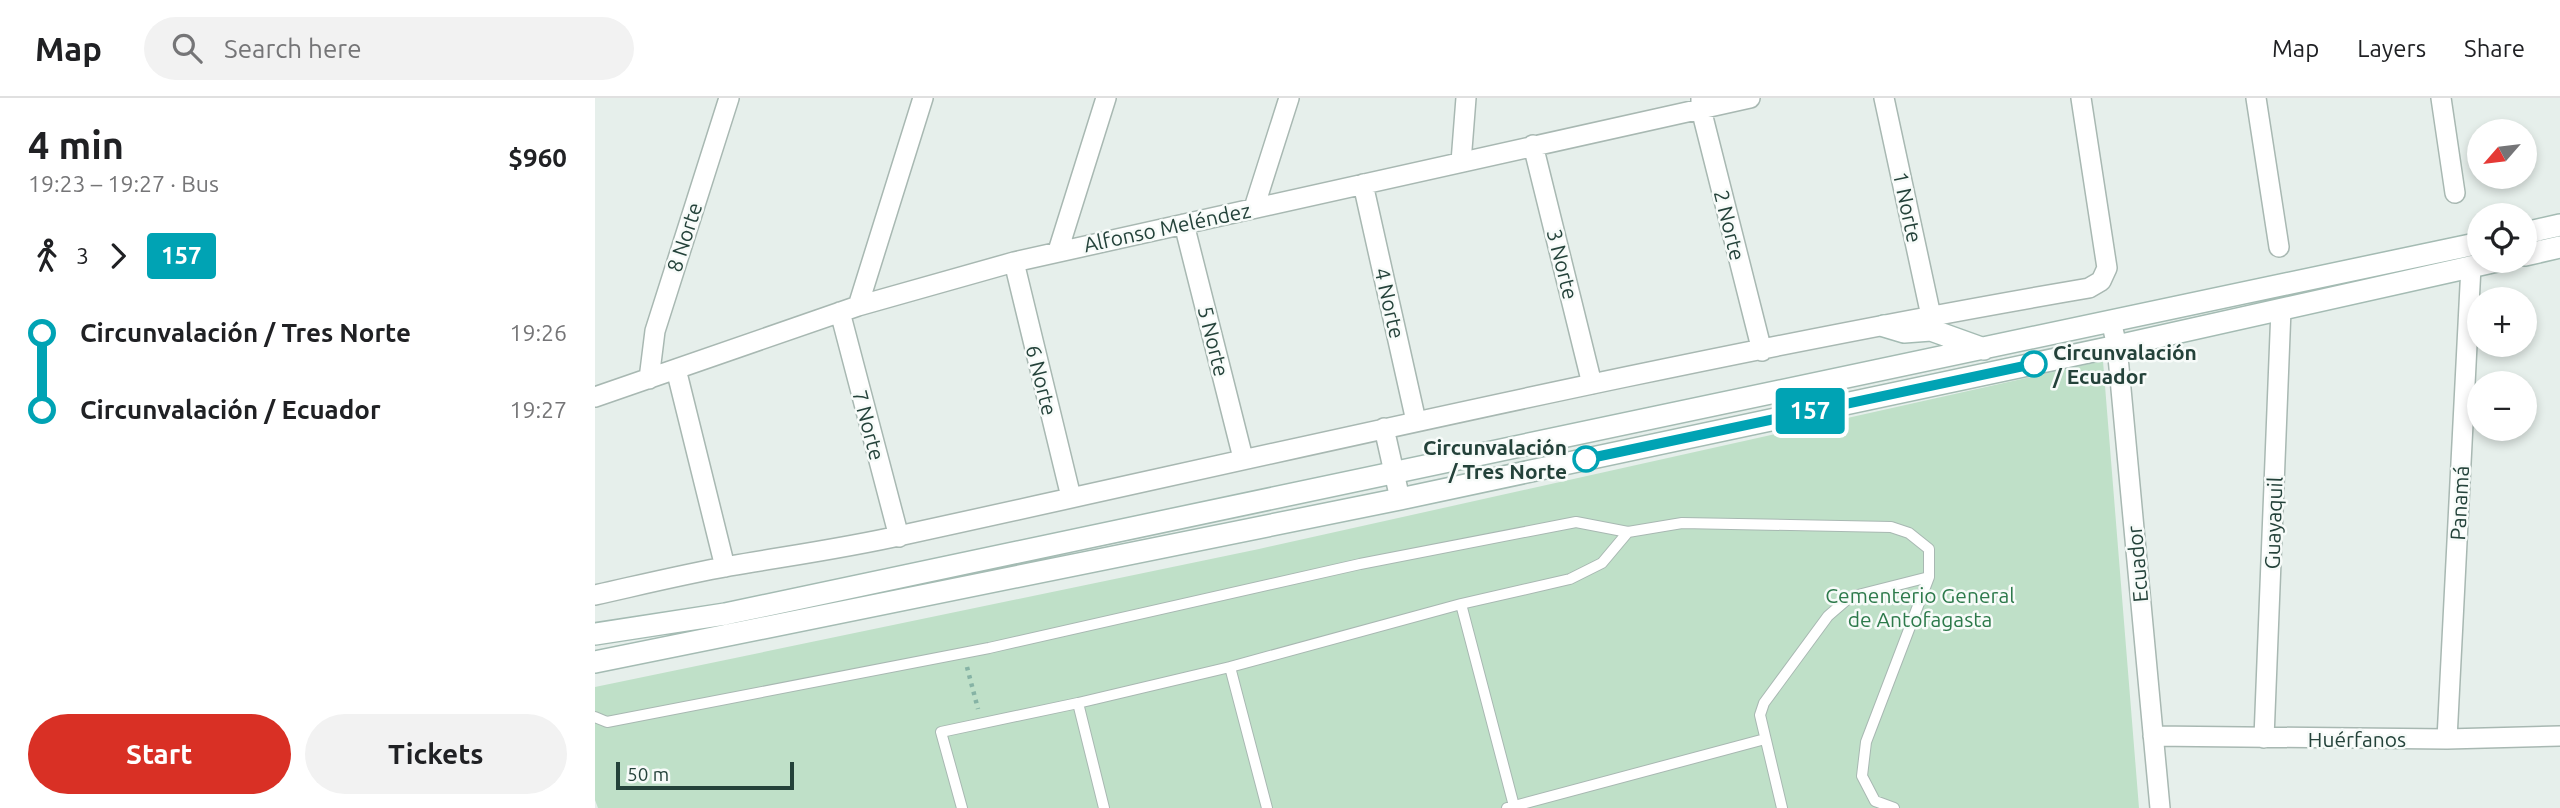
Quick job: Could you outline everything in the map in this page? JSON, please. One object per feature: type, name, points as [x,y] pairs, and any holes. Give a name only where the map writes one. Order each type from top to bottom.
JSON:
[{"type":"main road","points":[[2537,230],[2560,225]]},
{"type":"main road","points":[[595,634],[725,614],[2467,246]]},
{"type":"main road","points":[[2537,252],[2560,247]]},
{"type":"main road","points":[[595,662],[1400,499],[2117,346],[2467,268]]},
{"type":"main road","points":[[1884,326],[1903,332],[1931,330],[1984,349]]},
{"type":"street","name":"8 Norte","points":[[649,379],[655,331],[729,98]]},
{"type":"street","points":[[849,309],[923,98]]},
{"type":"street","points":[[1058,251],[1106,98]]},
{"type":"street","points":[[1254,208],[1289,98]]},
{"type":"street","points":[[1461,162],[1466,98]]},
{"type":"street","name":"Alfonso Meléndez","points":[[595,397],[849,309],[1014,262],[1461,162],[1700,104],[1751,98]]},
{"type":"street","name":"1 Norte","points":[[1884,98],[1931,316]]},
{"type":"street","points":[[595,595],[725,567],[899,537],[1243,458],[1592,384],[1931,316],[2089,288],[2101,281],[2107,268],[2081,98]]},
{"type":"street","points":[[2256,98],[2279,247]]},
{"type":"street","points":[[2441,98],[2455,192]]},
{"type":"street","name":"2 Norte","points":[[1700,104],[1762,351]]},
{"type":"street","name":"3 Norte","points":[[1533,145],[1592,384]]},
{"type":"street","name":"4 Norte","points":[[1363,184],[1416,421]]},
{"type":"street","name":"5 Norte","points":[[1184,224],[1243,458]]},
{"type":"street","name":"6 Norte","points":[[1014,262],[1071,497]]},
{"type":"street","name":"Panamá","points":[[2447,739],[2471,273]]},
{"type":"street","name":"7 Norte","points":[[849,309],[899,537]]},
{"type":"street","name":"Guayaquil","points":[[2264,738],[2281,309]]},
{"type":"street","name":"Ecuador","points":[[2111,321],[2117,346],[2160,808]]},
{"type":"street","points":[[676,369],[725,567]]},
{"type":"street","points":[[1384,428],[1400,499]]},
{"type":"street","name":"Huérfanos","points":[[2153,736],[2447,739],[2560,736]]},
{"type":"lane","points":[[595,718],[607,722],[963,653],[1360,564],[1576,522],[1628,532],[1682,523],[1891,527],[1909,533],[1929,549],[1929,577],[1866,742],[1862,776],[1875,801],[1894,808]]},
{"type":"lane","points":[[962,808],[941,732],[1230,667],[1461,604],[1570,579],[1602,563],[1628,532]]},
{"type":"lane","points":[[1782,808],[1760,715],[1764,703],[1828,615],[1850,597],[1929,577]]},
{"type":"lane","points":[[1461,604],[1511,807],[1766,739]]},
{"type":"lane","points":[[1230,667],[1267,808]]},
{"type":"lane","points":[[1078,703],[1104,808]]},
{"type":"path","points":[[963,653],[982,723]]},
{"type":"green space","name":"Cementerio General de Antofagasta","points":[[2103,361],[2139,808],[598,808],[595,800],[595,687],[1259,549]]},
{"type":"bus line","name":"157","points":[[1586,459],[2034,364]]},
{"type":"place","name":"Circunvalación / Ecuador","points":[[2034,364]]},
{"type":"place","name":"Circunvalación / Tres Norte","points":[[1586,459]]}]
